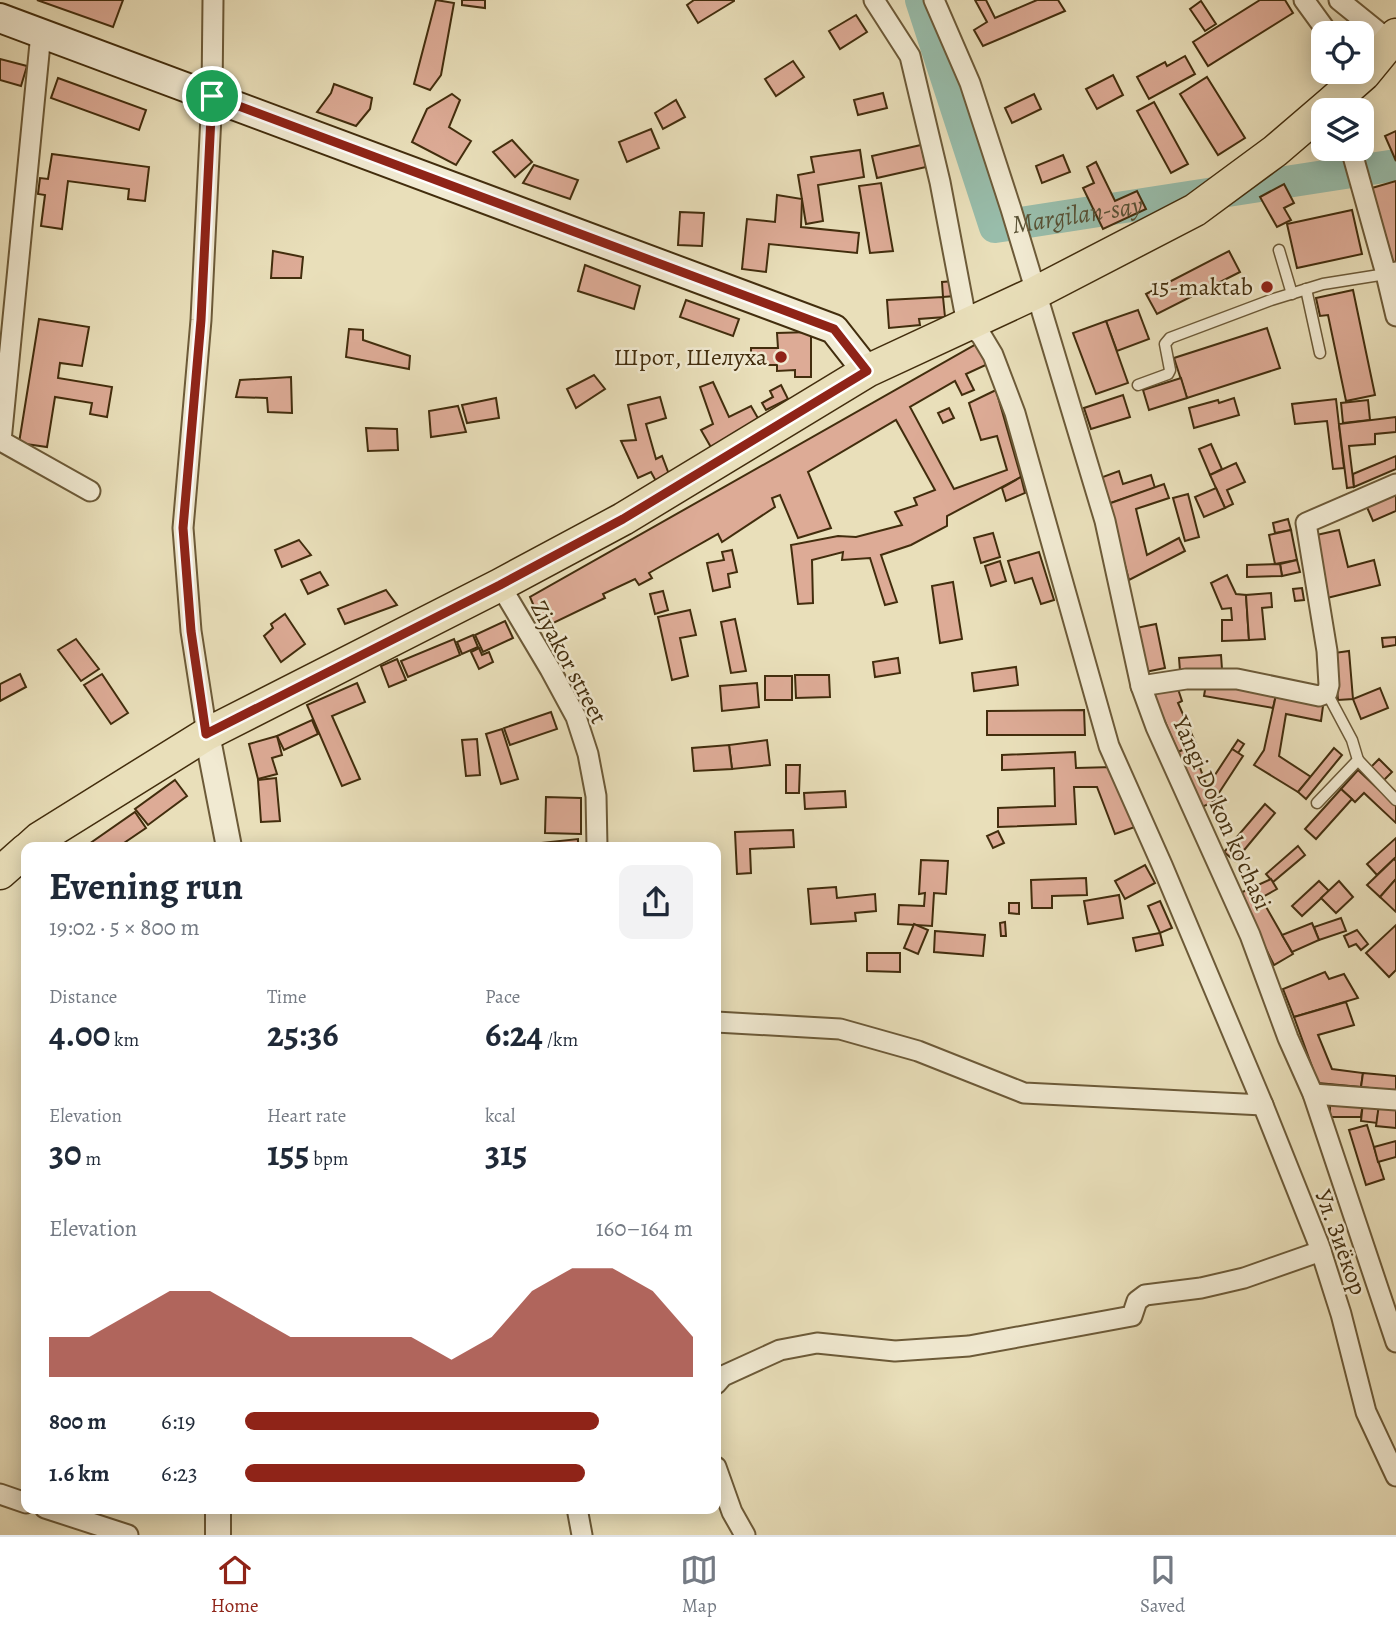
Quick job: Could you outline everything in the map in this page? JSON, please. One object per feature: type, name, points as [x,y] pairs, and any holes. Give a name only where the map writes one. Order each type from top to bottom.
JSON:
[{"type":"main road","points":[[0,18],[834,329],[867,371]]},
{"type":"main road","points":[[1374,62],[1394,43]]},
{"type":"main road","points":[[1340,98],[1352,84]]},
{"type":"main road","points":[[36,842],[206,734],[500,585],[623,519],[867,371],[1035,293],[1195,210],[1311,123]]},
{"type":"main road","points":[[0,873],[21,855]]},
{"type":"street","points":[[213,0],[212,96],[201,320],[183,528],[191,631],[206,734],[228,842]]},
{"type":"street","points":[[874,0],[910,55],[940,182],[967,324]]},
{"type":"street","name":"Yangi Do'kon ko'chasi","points":[[934,0],[970,83],[1011,209],[1105,521],[1141,686],[1161,739],[1250,935],[1313,1094],[1396,1342]]},
{"type":"street","points":[[1304,0],[1319,21]]},
{"type":"street","points":[[1339,0],[1394,43]]},
{"type":"street","points":[[41,33],[2,441],[90,491]]},
{"type":"street","points":[[1355,161],[1391,273],[1396,316]]},
{"type":"street","name":"Ул. Зиёкор","points":[[967,324],[981,335],[993,355],[1015,413],[1109,746],[1263,1105],[1321,1251],[1341,1314],[1366,1412],[1396,1476]]},
{"type":"street","points":[[1141,686],[1186,679],[1237,679],[1319,695],[1326,693],[1329,685],[1327,651],[1306,523],[1396,484]]},
{"type":"street","name":"Ziyakor street","points":[[500,585],[576,717],[588,754],[596,796],[597,842]]},
{"type":"street","points":[[721,1022],[840,1029],[918,1052],[1024,1093],[1263,1105]]},
{"type":"street","points":[[1313,1094],[1396,1100]]},
{"type":"street","points":[[721,1378],[780,1350],[817,1343],[895,1351],[969,1346],[1132,1316],[1137,1301],[1145,1295],[1201,1288],[1244,1278],[1321,1251]]},
{"type":"street","points":[[721,1481],[732,1512],[745,1535]]},
{"type":"street","points":[[0,1494],[21,1501]]},
{"type":"street","points":[[63,1514],[128,1535]]},
{"type":"street","points":[[218,1514],[218,1535]]},
{"type":"street","points":[[578,1514],[582,1535]]},
{"type":"lane","points":[[1279,250],[1292,294]]},
{"type":"lane","points":[[1138,385],[1168,374],[1170,370],[1165,344],[1170,338],[1306,289],[1391,273]]},
{"type":"lane","points":[[1306,289],[1320,353]]},
{"type":"lane","points":[[1326,693],[1352,740],[1358,760],[1396,800]]},
{"type":"lane","points":[[1317,803],[1358,760]]},
{"type":"building","points":[[37,0],[123,0],[113,27]]},
{"type":"building","points":[[436,0],[454,3],[441,75],[430,90],[414,84]]},
{"type":"building","points":[[462,0],[485,0],[485,8],[462,5]]},
{"type":"building","points":[[694,0],[734,1],[698,23],[687,5]]},
{"type":"building","points":[[975,0],[986,0],[995,18],[1037,0],[1058,0],[1065,11],[983,46],[974,30],[987,22]]},
{"type":"building","points":[[1260,0],[1285,0],[1293,13],[1208,66],[1193,42]]},
{"type":"building","points":[[1201,1],[1216,24],[1205,31],[1190,9]]},
{"type":"building","points":[[856,15],[867,32],[840,49],[829,31]]},
{"type":"building","points":[[1185,56],[1195,74],[1149,99],[1137,77],[1165,62],[1167,66]]},
{"type":"building","points":[[0,59],[27,66],[21,86],[0,80]]},
{"type":"building","points":[[793,61],[804,77],[776,96],[765,79]]},
{"type":"building","points":[[1113,75],[1123,95],[1097,109],[1086,89]]},
{"type":"building","points":[[1207,77],[1245,138],[1218,155],[1180,94]]},
{"type":"building","points":[[58,78],[146,110],[139,130],[51,98]]},
{"type":"building","points":[[334,84],[372,98],[370,109],[356,126],[317,112],[331,93]]},
{"type":"building","points":[[883,93],[887,108],[858,115],[854,100]]},
{"type":"building","points":[[452,94],[460,100],[449,127],[471,141],[456,165],[412,142],[427,109]]},
{"type":"building","points":[[1034,94],[1041,109],[1012,123],[1005,108]]},
{"type":"building","points":[[676,100],[685,117],[663,129],[655,113]]},
{"type":"building","points":[[1154,102],[1188,164],[1171,173],[1137,111]]},
{"type":"building","points":[[651,129],[659,148],[627,162],[619,142]]},
{"type":"building","points":[[1396,131],[1396,161],[1385,136]]},
{"type":"building","points":[[512,140],[532,162],[515,177],[493,152]]},
{"type":"building","points":[[921,145],[926,167],[877,178],[872,156]]},
{"type":"building","points":[[860,150],[864,177],[818,185],[823,221],[806,224],[798,175],[814,172],[811,157]]},
{"type":"building","points":[[52,154],[149,167],[145,201],[128,199],[129,189],[68,181],[62,229],[41,226],[45,195],[38,194],[40,178],[48,179]]},
{"type":"building","points":[[1063,155],[1070,172],[1042,183],[1036,166]]},
{"type":"building","points":[[1096,162],[1115,201],[1137,191],[1146,209],[1103,229],[1083,188],[1094,183],[1087,167]]},
{"type":"building","points":[[534,165],[578,180],[570,199],[523,183]]},
{"type":"building","points":[[1396,181],[1396,262],[1393,262],[1372,188]]},
{"type":"building","points":[[881,183],[893,251],[870,253],[859,186]]},
{"type":"building","points":[[1284,184],[1294,203],[1284,208],[1291,220],[1277,227],[1260,197]]},
{"type":"building","points":[[777,195],[802,199],[801,227],[859,233],[857,253],[769,244],[766,272],[742,269],[747,219],[775,222]]},
{"type":"building","points":[[1352,210],[1362,254],[1297,268],[1287,224]]},
{"type":"building","points":[[680,212],[704,213],[702,246],[678,245]]},
{"type":"building","points":[[273,251],[303,257],[301,278],[271,278]]},
{"type":"building","points":[[1229,251],[1240,272],[1157,314],[1146,294]]},
{"type":"building","points":[[585,265],[640,286],[634,309],[578,291]]},
{"type":"building","points":[[954,281],[955,296],[943,297],[942,282]]},
{"type":"building","points":[[1353,290],[1375,395],[1346,401],[1328,315],[1320,316],[1316,298]]},
{"type":"building","points":[[943,297],[945,317],[919,319],[920,325],[889,328],[887,300]]},
{"type":"building","points":[[686,300],[739,319],[733,336],[680,317]]},
{"type":"building","points":[[1138,310],[1149,339],[1117,351],[1106,321]]},
{"type":"building","points":[[39,319],[89,327],[82,366],[60,363],[58,378],[112,387],[107,417],[90,414],[92,403],[55,397],[47,447],[19,443]]},
{"type":"building","points":[[1106,321],[1128,383],[1096,394],[1073,333]]},
{"type":"building","points":[[1267,328],[1280,368],[1187,398],[1174,358]]},
{"type":"building","points":[[349,329],[363,330],[363,340],[410,356],[409,369],[346,357]]},
{"type":"building","name":"Шрот, Шелуха","points":[[811,332],[811,377],[795,377],[795,370],[777,371],[777,365],[751,365],[751,348],[778,348],[777,333]]},
{"type":"building","points":[[980,342],[990,363],[966,374],[974,390],[962,395],[955,381],[910,407],[954,489],[1007,470],[997,436],[981,440],[969,403],[996,390],[1021,477],[947,516],[947,526],[911,545],[881,555],[897,602],[885,605],[870,558],[842,560],[843,552],[812,560],[813,603],[798,604],[791,545],[838,536],[856,537],[902,525],[895,512],[917,505],[914,498],[935,490],[896,420],[808,472],[831,528],[798,538],[780,495],[772,498],[775,507],[722,542],[718,534],[649,573],[652,578],[639,585],[635,579],[603,594],[605,598],[543,628],[530,597]]},
{"type":"building","points":[[594,375],[605,389],[576,408],[567,389]]},
{"type":"building","points":[[291,377],[292,413],[268,412],[267,398],[236,397],[240,380]]},
{"type":"building","points":[[1181,378],[1187,398],[1149,410],[1143,390]]},
{"type":"building","points":[[713,382],[729,417],[751,406],[759,420],[712,449],[701,430],[713,424],[700,387]]},
{"type":"building","points":[[781,385],[788,399],[766,410],[762,403],[773,397],[770,391]]},
{"type":"building","points":[[1123,395],[1130,417],[1091,429],[1084,408]]},
{"type":"building","points":[[660,397],[666,418],[646,424],[656,459],[662,456],[670,477],[657,483],[651,472],[638,478],[621,441],[636,440],[628,405]]},
{"type":"building","points":[[496,398],[499,418],[467,423],[462,405]]},
{"type":"building","points":[[1234,398],[1239,415],[1194,428],[1189,408]]},
{"type":"building","points":[[1336,399],[1344,468],[1333,469],[1327,421],[1295,424],[1292,404]]},
{"type":"building","points":[[1368,400],[1370,420],[1343,423],[1341,403]]},
{"type":"building","points":[[458,406],[466,432],[431,437],[429,411]]},
{"type":"building","points":[[949,408],[954,418],[943,423],[938,413]]},
{"type":"building","points":[[1396,417],[1396,432],[1375,434],[1375,444],[1349,446],[1354,487],[1347,488],[1339,424]]},
{"type":"building","points":[[366,428],[397,429],[398,450],[368,451]]},
{"type":"building","points":[[1211,444],[1222,469],[1210,475],[1199,449]]},
{"type":"building","points":[[1396,456],[1396,469],[1354,487],[1353,474]]},
{"type":"building","points":[[1236,463],[1245,482],[1227,490],[1233,504],[1225,508],[1210,475]]},
{"type":"building","points":[[1119,471],[1123,484],[1151,475],[1155,488],[1108,504],[1100,478]]},
{"type":"building","points":[[1021,477],[1025,493],[1006,501],[1002,488]]},
{"type":"building","points":[[1164,484],[1169,498],[1136,509],[1147,555],[1179,538],[1185,551],[1129,580],[1108,504]]},
{"type":"building","points":[[1216,488],[1225,508],[1204,517],[1195,497]]},
{"type":"building","points":[[1396,491],[1396,511],[1373,521],[1366,505]]},
{"type":"building","points":[[1188,494],[1199,537],[1185,541],[1173,498]]},
{"type":"building","points":[[1288,519],[1291,530],[1275,533],[1273,523]]},
{"type":"building","points":[[1291,530],[1297,560],[1275,564],[1269,535]]},
{"type":"building","points":[[1339,530],[1348,567],[1374,560],[1380,585],[1327,598],[1312,536]]},
{"type":"building","points":[[993,533],[1000,557],[981,563],[974,538]]},
{"type":"building","points":[[299,540],[311,555],[282,567],[275,550]]},
{"type":"building","points":[[732,550],[737,572],[728,574],[730,587],[713,591],[707,563],[724,560],[722,552]]},
{"type":"building","points":[[1039,552],[1054,600],[1041,604],[1032,578],[1015,583],[1008,561]]},
{"type":"building","points":[[1297,560],[1300,572],[1282,576],[1280,564]]},
{"type":"building","points":[[1000,561],[1006,581],[991,586],[985,566]]},
{"type":"building","points":[[1280,564],[1282,576],[1247,577],[1247,565]]},
{"type":"building","points":[[320,572],[328,585],[308,594],[301,580]]},
{"type":"building","points":[[1227,575],[1236,594],[1246,595],[1249,640],[1222,641],[1222,620],[1232,620],[1231,608],[1222,609],[1211,583]]},
{"type":"building","points":[[953,582],[962,639],[940,643],[932,586]]},
{"type":"building","points":[[1302,588],[1304,600],[1295,601],[1293,589]]},
{"type":"building","points":[[386,590],[397,605],[345,624],[338,609]]},
{"type":"building","points":[[663,591],[668,610],[655,614],[650,594]]},
{"type":"building","points":[[1271,593],[1272,607],[1262,608],[1265,639],[1249,640],[1246,595]]},
{"type":"building","points":[[690,610],[696,635],[680,638],[688,676],[672,680],[658,617]]},
{"type":"building","points":[[285,614],[305,644],[281,662],[264,636],[273,628],[271,624]]},
{"type":"building","points":[[735,619],[746,671],[731,673],[721,622]]},
{"type":"building","points":[[505,621],[513,638],[483,652],[475,635]]},
{"type":"building","points":[[1156,624],[1165,668],[1145,672],[1136,628]]},
{"type":"building","points":[[473,635],[478,647],[462,654],[457,642]]},
{"type":"building","points":[[1396,637],[1396,645],[1383,647],[1382,638]]},
{"type":"building","points":[[76,639],[99,669],[81,681],[58,650]]},
{"type":"building","points":[[454,639],[460,655],[408,677],[401,661]]},
{"type":"building","points":[[479,648],[482,655],[489,652],[493,662],[479,669],[471,652]]},
{"type":"building","points":[[1349,651],[1353,699],[1338,700],[1334,653]]},
{"type":"building","points":[[1221,655],[1222,669],[1180,671],[1179,658]]},
{"type":"building","points":[[898,658],[900,673],[875,677],[873,662]]},
{"type":"building","points":[[397,659],[406,680],[389,687],[381,666]]},
{"type":"building","points":[[1016,667],[1018,685],[974,691],[972,673]]},
{"type":"building","points":[[20,674],[26,687],[0,701],[0,684]]},
{"type":"building","points":[[102,674],[128,713],[111,724],[84,685]]},
{"type":"building","points":[[795,675],[829,675],[830,697],[796,698]]},
{"type":"building","points":[[765,676],[792,676],[792,700],[765,700]]},
{"type":"building","points":[[357,683],[365,702],[332,716],[360,779],[342,786],[307,705]]},
{"type":"building","points":[[757,683],[759,707],[722,711],[720,686]]},
{"type":"building","points":[[1206,684],[1276,695],[1273,708],[1204,696]]},
{"type":"building","points":[[1177,686],[1182,701],[1178,703],[1196,744],[1178,752],[1153,694]]},
{"type":"building","points":[[1380,688],[1388,708],[1361,719],[1353,699]]},
{"type":"building","points":[[1276,695],[1323,706],[1321,721],[1286,714],[1279,756],[1311,777],[1298,792],[1254,765],[1264,750]]},
{"type":"building","points":[[1084,710],[1085,735],[987,735],[987,711]]},
{"type":"building","points":[[551,712],[557,729],[510,745],[504,728]]},
{"type":"building","points":[[312,720],[318,734],[284,750],[277,736]]},
{"type":"building","points":[[502,729],[518,779],[501,784],[486,734]]},
{"type":"building","points":[[277,736],[282,755],[272,758],[277,774],[258,779],[249,744]]},
{"type":"building","points":[[477,739],[480,775],[466,776],[462,740]]},
{"type":"building","points":[[767,740],[770,765],[732,769],[729,745]]},
{"type":"building","points":[[1238,740],[1244,744],[1238,753],[1232,749]]},
{"type":"building","points":[[729,745],[732,769],[694,771],[692,748]]},
{"type":"building","points":[[1192,746],[1207,787],[1232,749],[1243,756],[1213,802],[1202,807],[1178,752]]},
{"type":"building","points":[[1334,748],[1342,755],[1306,799],[1298,792]]},
{"type":"building","points":[[1075,752],[1076,768],[1113,767],[1135,827],[1115,834],[1097,787],[1074,787],[1076,824],[998,827],[998,808],[1055,806],[1054,768],[1002,770],[1002,755]]},
{"type":"building","points":[[1379,759],[1392,772],[1383,781],[1371,767]]},
{"type":"building","points":[[786,765],[800,765],[799,793],[786,793]]},
{"type":"building","points":[[1358,770],[1396,806],[1396,823],[1364,793],[1355,802],[1341,789]]},
{"type":"building","points":[[276,778],[280,821],[261,822],[258,780]]},
{"type":"building","points":[[175,780],[187,796],[148,825],[135,809]]},
{"type":"building","points":[[1341,789],[1352,799],[1316,839],[1305,829]]},
{"type":"building","points":[[845,791],[846,807],[805,809],[804,793]]},
{"type":"building","points":[[546,797],[581,798],[581,834],[545,833]]},
{"type":"building","points":[[1265,804],[1275,813],[1235,861],[1224,852]]},
{"type":"building","points":[[135,812],[146,828],[125,842],[92,842]]},
{"type":"building","points":[[793,830],[794,847],[750,849],[751,873],[737,874],[735,832]]},
{"type":"building","points":[[998,831],[1004,843],[993,848],[987,836]]},
{"type":"building","points":[[1396,838],[1396,857],[1377,875],[1367,864]]},
{"type":"building","points":[[578,839],[578,842],[550,842]]},
{"type":"building","points":[[1298,846],[1305,855],[1273,882],[1266,874]]},
{"type":"building","points":[[1394,859],[1396,879],[1380,897],[1367,885]]},
{"type":"building","points":[[921,860],[948,861],[946,894],[934,893],[932,926],[898,924],[899,905],[924,906],[925,893],[919,894]]},
{"type":"building","points":[[1145,865],[1155,883],[1125,899],[1115,881]]},
{"type":"building","points":[[1086,878],[1087,895],[1052,896],[1052,908],[1032,908],[1031,880]]},
{"type":"building","points":[[1271,879],[1277,889],[1261,898],[1293,954],[1274,965],[1238,894]]},
{"type":"building","points":[[1396,879],[1396,912],[1380,897]]},
{"type":"building","points":[[1319,881],[1329,891],[1302,916],[1292,906]]},
{"type":"building","points":[[1339,881],[1353,897],[1336,913],[1321,898]]},
{"type":"building","points":[[836,887],[837,898],[875,894],[876,911],[855,913],[856,921],[811,924],[808,889]]},
{"type":"building","points":[[1119,895],[1123,918],[1088,924],[1084,901]]},
{"type":"building","points":[[1160,901],[1172,928],[1160,933],[1148,906]]},
{"type":"building","points":[[1009,903],[1019,903],[1019,914],[1009,913]]},
{"type":"building","points":[[1341,918],[1346,931],[1319,940],[1314,927]]},
{"type":"building","points":[[1005,922],[1006,936],[1001,936],[1000,923]]},
{"type":"building","points":[[1312,923],[1319,940],[1292,952],[1282,935]]},
{"type":"building","points":[[914,924],[928,930],[918,954],[904,948]]},
{"type":"building","points":[[1396,925],[1396,970],[1389,977],[1366,953]]},
{"type":"building","points":[[1357,930],[1368,944],[1361,950],[1356,944],[1349,947],[1344,936]]},
{"type":"building","points":[[935,931],[985,935],[983,956],[934,952]]},
{"type":"building","points":[[1160,933],[1163,945],[1136,951],[1133,938]]},
{"type":"building","points":[[867,953],[900,953],[900,972],[867,971]]},
{"type":"building","points":[[1325,972],[1329,979],[1344,974],[1358,998],[1294,1017],[1283,989]]},
{"type":"building","points":[[1346,1002],[1354,1025],[1318,1035],[1332,1069],[1363,1073],[1361,1087],[1318,1083],[1294,1017]]},
{"type":"building","points":[[1363,1073],[1396,1076],[1396,1091],[1361,1087]]},
{"type":"building","points":[[1330,1102],[1363,1102],[1361,1117],[1330,1117]]},
{"type":"building","points":[[1363,1102],[1379,1104],[1377,1123],[1361,1121]]},
{"type":"building","points":[[1379,1104],[1396,1105],[1396,1128],[1376,1126]]},
{"type":"building","points":[[1367,1125],[1384,1179],[1366,1185],[1349,1130]]},
{"type":"building","points":[[1396,1141],[1396,1157],[1378,1162],[1374,1147]]},
{"type":"waterway","name":"Margilan-say","points":[[921,0],[995,227],[1396,165]]},
{"type":"place","name":"15-maktab","points":[[1267,287]]},
{"type":"place","name":"Шрот, Шелуха","points":[[781,357]]},
{"type":"route","points":[[212,96],[834,329],[867,371],[623,519],[500,585],[206,734],[191,631],[183,528],[201,320],[212,96]]}]
